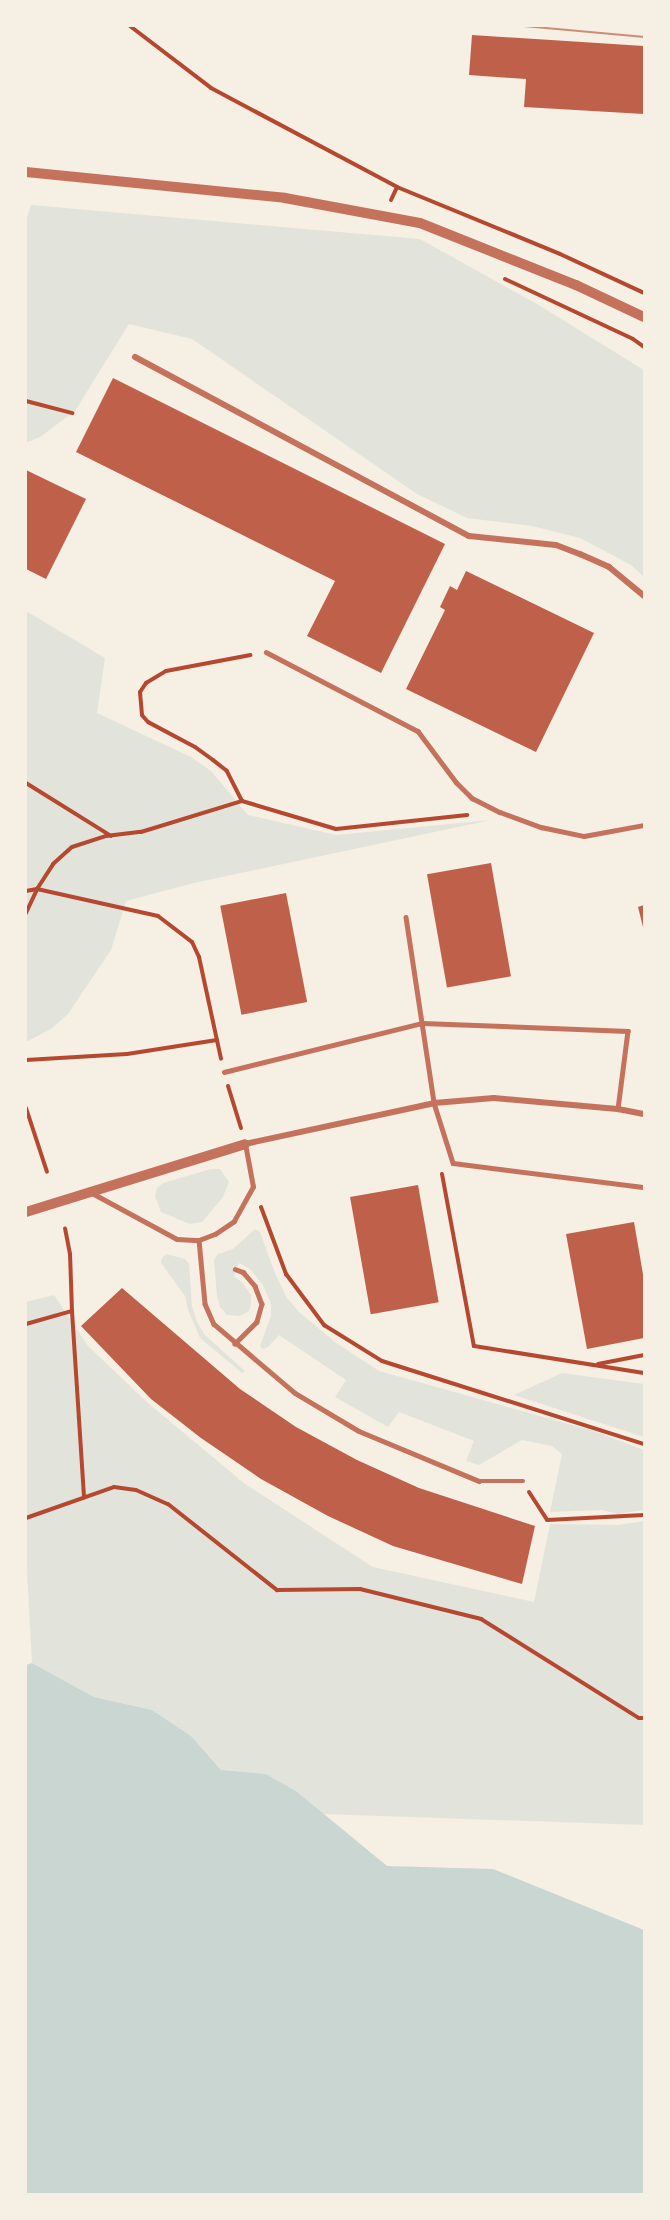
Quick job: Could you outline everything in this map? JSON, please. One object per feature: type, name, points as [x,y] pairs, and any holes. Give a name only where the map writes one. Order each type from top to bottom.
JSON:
[{"type":"street","points":[[26,172],[285,198],[420,223],[576,285],[645,317]]},
{"type":"street","points":[[135,357],[470,536],[545,544],[580,554],[609,567],[645,596]]},
{"type":"street","points":[[26,1212],[245,1144],[434,1103],[494,1098],[618,1109],[645,1114]]},
{"type":"lane","points":[[266,652],[418,731],[456,782],[472,798],[500,812],[541,827],[584,836],[645,825]]},
{"type":"lane","points":[[406,917],[434,1103],[453,1163],[645,1187]]},
{"type":"lane","points":[[224,1072],[422,1023],[628,1031],[618,1109]]},
{"type":"lane","points":[[90,1191],[177,1239],[199,1240],[215,1234],[234,1221],[253,1187],[245,1144]]},
{"type":"lane","points":[[199,1240],[205,1304],[214,1324],[295,1393],[359,1431],[479,1481],[523,1481]]},
{"type":"lane","points":[[235,1269],[243,1272],[255,1286],[262,1304],[257,1322],[236,1344]]},
{"type":"path","points":[[130,26],[211,88],[397,187],[560,254],[645,293]]},
{"type":"path","points":[[26,401],[72,413]]},
{"type":"path","points":[[242,801],[227,771],[195,747],[148,722],[142,715],[140,692],[146,683],[166,671],[266,652]]},
{"type":"path","points":[[26,783],[111,836]]},
{"type":"path","points":[[26,913],[37,889],[53,864],[72,847],[111,836],[141,832],[242,801],[336,829],[500,812]]},
{"type":"path","points":[[26,891],[37,889],[158,916],[192,942],[199,957],[224,1072],[245,1144]]},
{"type":"path","points":[[26,1060],[127,1054],[217,1040]]},
{"type":"path","points":[[26,1108],[47,1172]]},
{"type":"path","points":[[450,1154],[440,1163],[474,1346],[645,1373]]},
{"type":"path","points":[[253,1187],[286,1274],[324,1325],[382,1361],[645,1444]]},
{"type":"path","points":[[65,1228],[70,1254],[84,1497]]},
{"type":"path","points":[[26,1323],[72,1311]]},
{"type":"path","points":[[593,1365],[645,1355]]},
{"type":"path","points":[[523,1481],[547,1520],[645,1515]]},
{"type":"path","points":[[26,1518],[114,1487],[136,1490],[168,1504],[277,1590],[360,1589],[481,1619],[639,1718],[645,1718]]},
{"type":"shaded area","points":[[31,205],[420,239],[537,304],[644,370],[644,577],[631,565],[580,538],[532,526],[467,518],[417,494],[192,339],[129,324],[75,411],[40,437],[26,443],[26,220]]},
{"type":"shaded area","points":[[26,611],[105,658],[97,713],[191,757],[211,771],[248,815],[336,835],[491,820],[194,883],[126,901],[111,950],[68,1014],[51,1029],[26,1042]]},
{"type":"shaded area","points":[[211,1169],[220,1169],[229,1182],[223,1197],[202,1222],[190,1224],[161,1212],[155,1196],[157,1188],[163,1183]]},
{"type":"shaded area","points":[[255,1229],[260,1232],[287,1298],[300,1313],[335,1342],[379,1371],[594,1431],[644,1450],[644,1510],[618,1514],[602,1510],[550,1512],[562,1454],[552,1446],[522,1440],[479,1465],[466,1461],[474,1441],[399,1412],[388,1427],[335,1397],[346,1380],[279,1335],[263,1349],[260,1346],[271,1316],[271,1304],[263,1285],[251,1270],[239,1263],[234,1276],[242,1282],[251,1295],[251,1304],[249,1311],[240,1316],[227,1315],[220,1307],[217,1296],[214,1260],[218,1254],[233,1249]]},
{"type":"shaded area","points":[[166,1254],[185,1259],[189,1264],[192,1306],[197,1322],[205,1335],[245,1371],[242,1373],[200,1338],[188,1310],[185,1296],[161,1263]]},
{"type":"shaded area","points":[[54,1295],[88,1346],[148,1403],[245,1484],[373,1567],[534,1602],[550,1524],[618,1525],[644,1521],[644,1825],[324,1814],[296,1791],[266,1774],[221,1770],[191,1736],[152,1710],[94,1697],[32,1663],[26,1554],[26,1302]]},
{"type":"shaded area","points":[[562,1373],[644,1384],[644,1437],[514,1395]]},
{"type":"shaded area","points":[[32,1663],[94,1697],[152,1710],[191,1736],[221,1770],[266,1774],[296,1791],[387,1866],[493,1869],[644,1930],[644,2194],[26,2194],[26,1665]]},
{"type":"building","points":[[472,35],[644,46],[644,114],[524,107],[526,79],[469,75]]},
{"type":"building","points":[[113,378],[445,544],[381,673],[307,636],[335,581],[76,452]]},
{"type":"building","points":[[26,470],[86,499],[46,579],[26,569]]},
{"type":"building","points":[[466,571],[594,633],[536,752],[406,689],[445,610],[440,607],[450,586],[457,590]]},
{"type":"building","points":[[491,863],[511,976],[447,988],[427,874]]},
{"type":"building","points":[[286,893],[307,1002],[241,1015],[220,906]]},
{"type":"building","points":[[644,905],[644,931],[638,907]]},
{"type":"building","points":[[418,1185],[439,1302],[371,1314],[350,1197]]},
{"type":"building","points":[[634,1222],[644,1280],[644,1338],[587,1349],[566,1234]]},
{"type":"building","points":[[122,1288],[240,1389],[296,1427],[357,1460],[419,1488],[535,1526],[522,1584],[393,1546],[328,1516],[261,1479],[201,1438],[151,1399],[81,1326]]},
{"type":"tram line","points":[[524,26],[644,37]]}]
